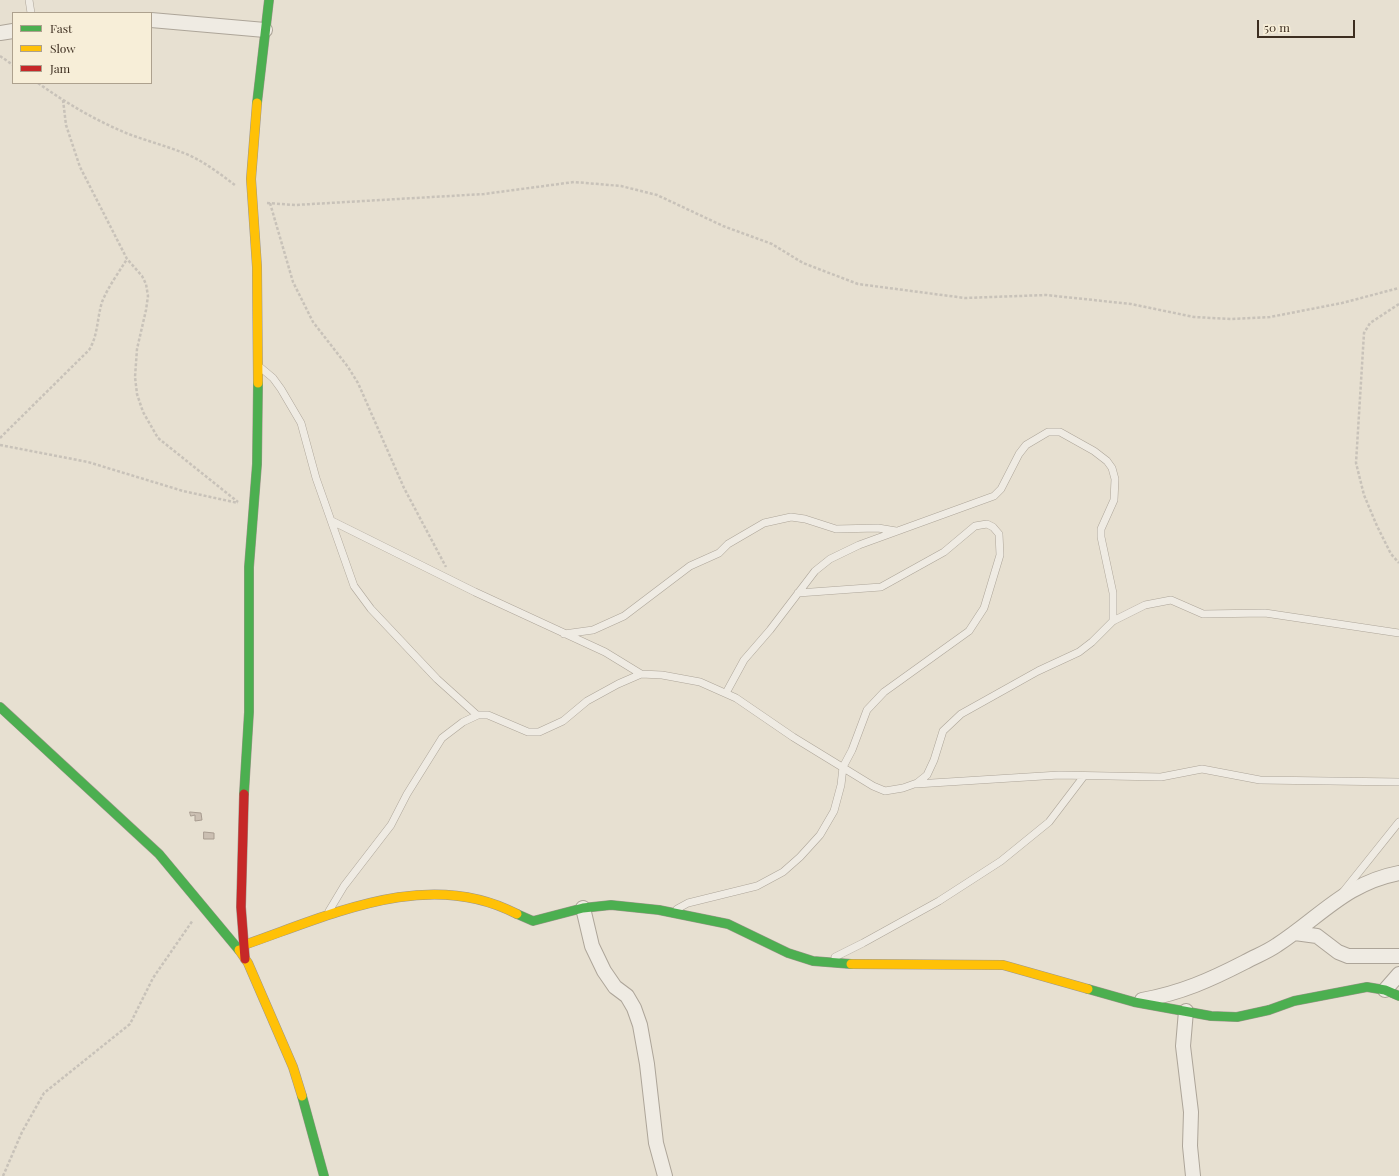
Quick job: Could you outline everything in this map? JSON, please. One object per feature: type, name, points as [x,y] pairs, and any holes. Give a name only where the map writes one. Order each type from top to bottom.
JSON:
[{"type":"street","points":[[269,0],[264,30],[251,179],[257,267],[258,464],[249,567],[249,712],[241,907],[246,959],[293,1067],[313,1131],[324,1176]]},
{"type":"street","points":[[152,20],[264,30]]},
{"type":"street","points":[[0,33],[12,30]]},
{"type":"street","points":[[0,707],[159,854],[246,959]]},
{"type":"street","points":[[1134,1002],[1171,994],[1195,986],[1276,946],[1295,933],[1339,897],[1362,884],[1382,876],[1399,873]]},
{"type":"street","points":[[244,945],[298,927],[328,915],[367,903],[422,894],[450,894],[471,897],[501,906],[533,921],[583,908],[611,905],[671,912],[728,924],[788,953],[817,961],[845,964],[1003,965],[1134,1002],[1211,1016],[1237,1018],[1294,1002],[1367,987],[1385,990],[1399,996]]},
{"type":"street","points":[[583,908],[592,946],[604,971],[615,986],[627,996],[634,1008],[640,1024],[656,1143],[665,1176]]},
{"type":"street","points":[[1295,933],[1317,936],[1338,952],[1348,956],[1399,956]]},
{"type":"street","points":[[1385,990],[1399,974]]},
{"type":"street","points":[[1186,1011],[1183,1046],[1191,1112],[1190,1146],[1193,1176]]},
{"type":"lane","points":[[29,0],[31,12]]},
{"type":"lane","points":[[258,366],[273,378],[301,424],[308,453],[332,521],[347,572],[354,586],[372,609],[437,679],[477,715]]},
{"type":"lane","points":[[726,693],[744,660],[815,571],[830,559],[859,545],[994,496],[1002,489],[1019,454],[1026,445],[1048,432],[1060,432],[1083,444],[1107,461],[1114,473],[1113,505],[1101,529],[1101,537],[1113,593],[1113,621]]},
{"type":"lane","points":[[564,634],[593,630],[624,616],[690,566],[719,553],[728,544],[764,523],[791,517],[805,519],[836,529],[878,528],[896,531]]},
{"type":"lane","points":[[332,521],[475,592],[605,652],[641,674]]},
{"type":"lane","points":[[671,912],[688,903],[757,886],[783,872],[800,857],[820,835],[834,811],[841,785],[843,767],[852,750],[867,710],[880,697],[969,631],[984,608],[997,570],[1001,544],[999,534],[993,527],[980,524],[944,552],[881,587],[798,593]]},
{"type":"lane","points":[[328,915],[344,886],[391,825],[407,794],[442,738],[463,722],[477,715],[488,715],[528,732],[540,732],[563,721],[587,701],[618,684],[641,674],[662,674],[700,682],[726,693],[873,786],[885,791],[903,788],[914,784],[927,775],[934,760],[943,731],[961,714],[1038,672],[1079,652],[1092,642],[1113,621],[1145,605],[1171,600],[1203,614],[1265,613],[1399,633]]},
{"type":"lane","points":[[914,784],[1052,776],[1161,777],[1202,768],[1260,780],[1399,782]]},
{"type":"lane","points":[[817,961],[839,956],[863,943],[939,901],[1001,861],[1049,822],[1084,776]]},
{"type":"lane","points":[[1339,897],[1399,822]]},
{"type":"path","points":[[0,56],[12,64]]},
{"type":"path","points":[[39,84],[62,100],[98,120],[120,130],[192,157],[237,187]]},
{"type":"path","points":[[0,445],[88,462],[177,490],[240,504],[158,438],[143,412],[137,394],[137,349],[143,330],[148,296],[142,276],[127,259],[80,167],[66,125],[62,100]]},
{"type":"path","points":[[253,200],[295,205],[484,194],[574,182],[621,186],[657,195],[723,226],[772,244],[803,263],[835,273],[858,284],[957,297],[1046,295],[1131,304],[1194,317],[1231,319],[1270,316],[1342,303],[1399,288]]},
{"type":"path","points":[[270,203],[293,282],[313,322],[358,382],[404,488],[448,570]]},
{"type":"path","points":[[0,438],[89,350],[94,342],[97,322],[103,300],[127,259]]},
{"type":"path","points":[[1399,304],[1370,323],[1364,333],[1356,463],[1364,495],[1377,526],[1390,554],[1399,563]]},
{"type":"path","points":[[3,1176],[22,1132],[44,1093],[130,1024],[153,978],[186,928],[204,908]]},
{"type":"building","points":[[190,812],[201,813],[202,820],[195,821],[195,815],[191,816]]},
{"type":"building","points":[[204,832],[214,833],[214,839],[204,839]]},
{"type":"traffic: fast","points":[[257,103],[269,0]]},
{"type":"traffic: fast","points":[[244,794],[249,712],[249,567],[257,464],[258,383]]},
{"type":"traffic: fast","points":[[0,707],[159,854],[239,950]]},
{"type":"traffic: fast","points":[[517,914],[533,921],[583,908],[611,905],[659,910],[728,924],[788,953],[813,961],[851,964]]},
{"type":"traffic: fast","points":[[1088,989],[1134,1002],[1211,1016],[1237,1017],[1269,1010],[1294,1001],[1367,987],[1385,990],[1399,996]]},
{"type":"traffic: fast","points":[[302,1096],[324,1176]]},
{"type":"traffic: slow","points":[[257,103],[251,179],[257,267],[258,383]]},
{"type":"traffic: slow","points":[[244,945],[345,910],[380,901],[414,895],[449,895],[483,901],[517,914]]},
{"type":"traffic: slow","points":[[239,950],[248,963],[293,1067],[302,1096]]},
{"type":"traffic: slow","points":[[851,964],[1003,965],[1088,989]]},
{"type":"traffic: jam","points":[[244,794],[241,907],[245,959]]}]
